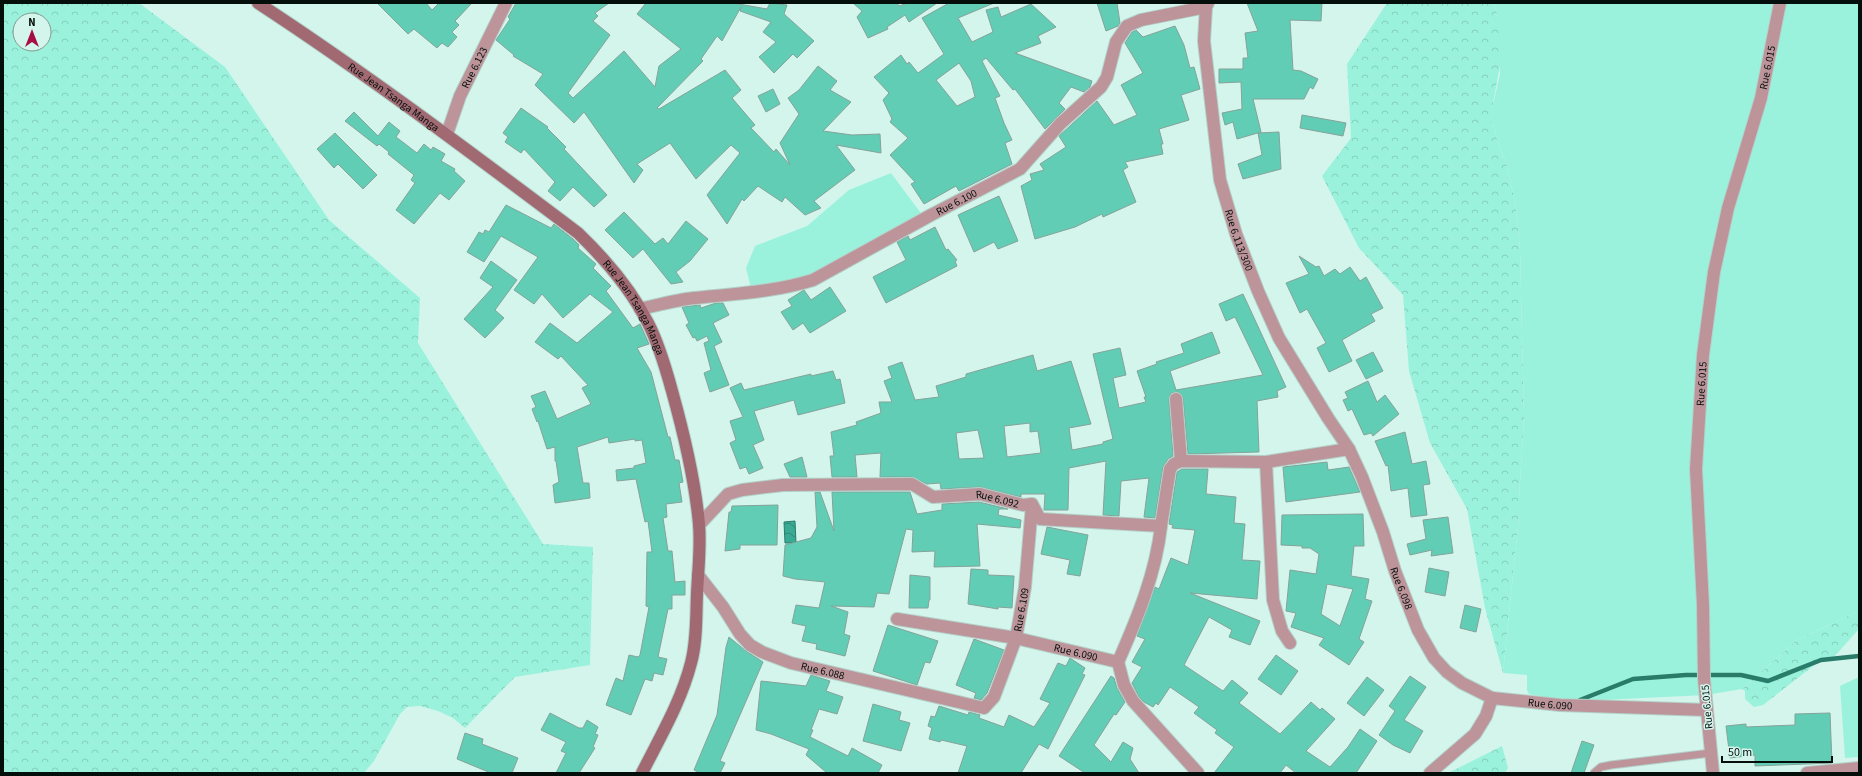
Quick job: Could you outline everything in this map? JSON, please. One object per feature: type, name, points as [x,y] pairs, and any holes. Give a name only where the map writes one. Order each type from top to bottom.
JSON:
[{"type":"street","name":"Rue Jean Tsanga Manga","points":[[258,3],[327,48],[447,134],[578,233],[596,251],[628,289],[648,323],[665,366],[681,423],[699,525],[696,634],[691,662],[683,690],[642,773]]},
{"type":"street","name":"Rue 6.123","points":[[447,134],[460,96],[506,3]]},
{"type":"street","name":"Rue 6.015","points":[[1713,773],[1704,679],[1703,605],[1696,469],[1703,355],[1714,272],[1728,208],[1761,98],[1780,3]]},
{"type":"street","name":"Rue 6.100","points":[[640,309],[693,298],[792,285],[813,280],[931,215],[1020,169],[1060,124],[1101,87],[1106,76],[1116,42],[1127,26],[1141,20],[1207,5]]},
{"type":"street","name":"Rue 6.113/300","points":[[1207,5],[1204,41],[1220,180],[1236,234],[1258,291],[1280,338],[1348,449]]},
{"type":"street","points":[[1176,399],[1181,461]]},
{"type":"street","points":[[1198,773],[1133,701],[1124,685],[1118,662],[1138,614],[1158,549],[1170,470],[1174,464],[1181,461],[1266,462],[1348,449]]},
{"type":"street","name":"Rue 6.098","points":[[1348,449],[1362,477],[1383,532],[1395,571],[1418,630],[1434,658],[1447,672],[1462,683],[1492,698]]},
{"type":"street","points":[[1266,462],[1273,600],[1282,631],[1290,643]]},
{"type":"street","name":"Rue 6.092","points":[[699,525],[728,494],[742,490],[783,485],[912,484],[933,497],[980,494],[1023,505],[1032,504],[1040,520],[1161,526]]},
{"type":"street","name":"Rue 6.109","points":[[984,708],[994,697],[1016,638],[1025,587],[1032,504]]},
{"type":"street","name":"Rue 6.088","points":[[698,575],[723,607],[740,634],[750,645],[762,652],[791,663],[984,708]]},
{"type":"street","name":"Rue 6.090","points":[[897,619],[1016,638],[1118,662]]},
{"type":"street","points":[[1430,773],[1475,734],[1486,716],[1492,698]]},
{"type":"street","name":"Rue 6.090","points":[[1492,698],[1560,705],[1707,710]]},
{"type":"street","points":[[1807,773],[1859,768]]},
{"type":"lane","points":[[1594,773],[1601,768],[1611,765],[1712,753]]},
{"type":"green space","points":[[3,3],[139,3],[225,67],[329,220],[420,298],[418,343],[543,544],[593,547],[590,665],[515,677],[465,728],[453,718],[438,711],[420,706],[407,707],[400,714],[374,761],[364,773],[3,773]]},
{"type":"green space","points":[[1387,3],[1494,3],[1498,17],[1502,55],[1492,109],[1492,121],[1500,150],[1506,162],[1516,207],[1520,250],[1524,417],[1519,516],[1503,673],[1485,608],[1467,509],[1430,443],[1409,371],[1403,295],[1359,248],[1322,176],[1351,138],[1347,64]]},
{"type":"green space","points":[[1494,3],[1859,3],[1859,611],[1797,640],[1742,689],[1706,695],[1602,700],[1557,700],[1529,694],[1527,690],[1527,675],[1503,673],[1519,516],[1524,417],[1520,250],[1516,207],[1506,162],[1500,150],[1492,121],[1492,109],[1500,74],[1498,17]]},
{"type":"green space","points":[[891,173],[923,216],[808,278],[751,288],[746,268],[755,246],[807,226],[849,190]]},
{"type":"green space","points":[[1859,611],[1859,629],[1834,657],[1821,660],[1763,705],[1754,707],[1745,699],[1745,691],[1742,689],[1797,640]]},
{"type":"green space","points":[[1859,677],[1859,757],[1845,758],[1840,686]]},
{"type":"green space","points":[[1502,746],[1508,768],[1505,773],[1448,773]]},
{"type":"water","points":[[795,521],[796,543],[785,543],[784,522]]},
{"type":"building","points":[[377,3],[426,3],[432,10],[439,3],[472,3],[455,21],[459,25],[452,32],[457,37],[448,47],[442,43],[437,48],[414,29],[408,34]]},
{"type":"building","points":[[516,3],[609,3],[595,13],[598,16],[593,21],[610,35],[568,93],[573,98],[624,51],[655,87],[659,66],[681,49],[637,14],[646,3],[733,3],[767,9],[770,3],[787,5],[784,14],[814,41],[797,58],[793,54],[774,73],[759,57],[776,42],[763,32],[771,22],[740,11],[741,7],[722,41],[717,36],[701,59],[703,61],[657,108],[659,109],[725,70],[741,90],[732,98],[755,125],[751,128],[774,152],[776,149],[790,165],[780,143],[799,114],[788,98],[799,90],[818,66],[837,81],[830,90],[851,102],[823,131],[852,135],[880,134],[881,153],[836,145],[855,170],[814,201],[821,208],[805,215],[785,197],[782,202],[758,186],[744,201],[742,199],[727,224],[707,195],[740,153],[731,145],[696,179],[670,143],[637,164],[643,170],[634,183],[584,112],[574,123],[535,85],[543,74],[513,56],[514,55],[496,40],[510,19],[508,17]]},
{"type":"building","points":[[853,3],[897,3],[899,6],[908,3],[937,3],[909,22],[905,15],[887,27],[888,29],[868,38],[857,17],[862,11]]},
{"type":"building","points":[[949,3],[994,3],[958,18],[972,42],[993,32],[986,10],[998,7],[1001,17],[1031,4],[1056,27],[1038,36],[1041,43],[1015,53],[1092,81],[1090,87],[1084,92],[1071,87],[1059,103],[1065,109],[1045,129],[1015,89],[1013,90],[986,58],[982,61],[1000,96],[995,98],[1012,140],[1005,143],[1012,164],[959,191],[956,186],[924,204],[911,184],[915,182],[890,155],[908,138],[890,122],[892,119],[883,100],[889,93],[874,77],[901,55],[907,64],[909,62],[918,73],[944,54],[922,18]],"holes":[[[959,63],[971,81],[975,97],[957,106],[936,80]]]},
{"type":"building","points":[[1097,3],[1117,3],[1120,23],[1118,26],[1106,31]]},
{"type":"building","points":[[1247,3],[1322,3],[1321,21],[1290,20],[1293,70],[1301,71],[1318,79],[1313,89],[1310,87],[1304,99],[1253,99],[1261,132],[1237,139],[1233,122],[1225,125],[1222,113],[1242,109],[1241,82],[1219,83],[1219,69],[1243,69],[1243,58],[1248,58],[1245,33],[1258,31]]},
{"type":"building","points":[[1175,26],[1184,45],[1190,68],[1194,67],[1200,89],[1181,95],[1189,120],[1159,129],[1163,144],[1161,144],[1163,154],[1125,162],[1128,167],[1123,170],[1136,202],[1103,217],[1102,214],[1075,227],[1035,239],[1021,186],[1032,180],[1030,174],[1044,170],[1040,164],[1066,147],[1059,136],[1097,101],[1114,125],[1137,115],[1121,85],[1143,73],[1125,43],[1132,32],[1136,30],[1143,37]]},
{"type":"building","points":[[773,89],[780,104],[766,112],[758,96]]},
{"type":"building","points":[[521,108],[548,127],[547,128],[566,147],[564,149],[607,195],[594,207],[573,187],[560,201],[548,191],[555,182],[524,149],[521,153],[505,142],[508,137],[503,133]]},
{"type":"building","points":[[354,112],[378,136],[389,122],[400,131],[396,137],[417,153],[424,144],[431,150],[433,147],[445,154],[441,161],[455,169],[454,171],[465,181],[449,200],[440,193],[414,224],[396,210],[415,183],[411,180],[414,175],[388,154],[389,152],[379,144],[377,146],[345,121]]},
{"type":"building","points":[[1302,115],[1346,123],[1343,136],[1300,128]]},
{"type":"building","points":[[1279,132],[1281,169],[1243,179],[1238,164],[1262,155],[1258,133]]},
{"type":"building","points":[[335,133],[377,175],[363,189],[338,164],[334,168],[317,149]]},
{"type":"building","points":[[999,196],[1018,241],[998,249],[994,242],[974,252],[958,215]]},
{"type":"building","points":[[506,205],[551,228],[554,224],[573,239],[579,245],[578,248],[596,264],[593,268],[611,286],[606,291],[633,328],[640,324],[649,344],[637,348],[651,372],[668,437],[670,437],[675,460],[679,460],[683,482],[679,483],[682,502],[666,504],[667,517],[663,518],[668,551],[672,551],[675,582],[685,581],[685,595],[672,595],[672,609],[668,609],[658,657],[667,659],[663,675],[654,673],[652,681],[645,679],[631,715],[606,705],[616,678],[623,681],[629,655],[638,657],[640,655],[649,607],[646,606],[647,552],[652,552],[648,521],[645,522],[636,479],[617,481],[616,470],[634,468],[634,466],[646,463],[642,440],[635,441],[635,439],[609,443],[608,437],[577,447],[583,483],[589,483],[590,498],[555,503],[553,485],[559,482],[555,461],[555,447],[547,449],[538,421],[537,422],[532,409],[536,407],[531,396],[545,391],[557,419],[591,404],[582,388],[588,385],[561,356],[558,359],[535,342],[550,323],[577,343],[613,312],[590,294],[563,318],[542,294],[534,304],[514,290],[538,257],[501,236],[484,262],[467,252],[479,232],[483,234],[485,230],[489,232]]},
{"type":"building","points":[[624,212],[655,244],[663,238],[668,244],[686,221],[708,239],[690,261],[676,272],[683,282],[671,284],[643,249],[633,258],[605,230]]},
{"type":"building","points":[[935,227],[946,250],[948,249],[957,260],[955,261],[957,266],[886,303],[873,277],[906,260],[897,242],[908,236],[910,240]]},
{"type":"building","points":[[1299,256],[1316,267],[1319,266],[1324,276],[1335,269],[1340,274],[1350,267],[1360,281],[1366,277],[1383,308],[1371,314],[1375,321],[1342,340],[1352,361],[1329,372],[1317,348],[1326,343],[1307,309],[1300,313],[1286,283],[1309,274]]},
{"type":"building","points":[[491,261],[517,280],[495,310],[504,318],[485,338],[464,319],[493,287],[480,278]]},
{"type":"building","points":[[830,287],[846,311],[810,333],[803,323],[793,330],[781,312],[792,306],[788,300],[804,290],[811,300]]},
{"type":"building","points":[[1243,294],[1286,387],[1277,391],[1278,397],[1257,401],[1259,452],[1188,454],[1183,398],[1179,392],[1171,393],[1169,400],[1173,456],[1168,459],[1163,467],[1155,518],[1144,517],[1149,478],[1121,481],[1119,516],[1103,515],[1106,461],[1069,468],[1068,510],[1044,510],[1045,494],[1021,494],[1021,497],[980,487],[941,489],[940,483],[927,484],[912,477],[880,477],[881,453],[855,455],[857,477],[832,477],[830,456],[834,456],[831,432],[857,425],[856,422],[881,413],[879,402],[892,402],[884,381],[892,378],[888,367],[902,362],[915,400],[939,397],[936,386],[966,377],[966,374],[1033,355],[1037,371],[1071,361],[1091,424],[1069,428],[1072,450],[1103,444],[1103,442],[1113,439],[1093,354],[1120,348],[1126,375],[1113,378],[1119,408],[1146,402],[1144,397],[1146,397],[1137,371],[1157,364],[1156,362],[1184,353],[1181,344],[1212,332],[1220,353],[1170,371],[1176,390],[1263,375],[1235,317],[1226,321],[1219,304]],"holes":[[[1030,423],[1030,432],[1038,431],[1041,453],[1007,457],[1004,426]],[[978,430],[984,458],[959,459],[956,433]]]},
{"type":"building","points":[[716,303],[723,303],[729,315],[713,323],[722,342],[714,346],[729,385],[710,392],[704,373],[711,370],[704,343],[709,341],[707,336],[697,341],[695,337],[693,338],[686,325],[689,323],[682,307],[700,305],[701,308]]},
{"type":"building","points":[[1373,352],[1383,371],[1366,379],[1356,360]]},
{"type":"building","points":[[833,371],[836,380],[840,379],[845,403],[798,415],[794,400],[754,411],[764,440],[753,445],[763,468],[749,474],[746,467],[740,469],[730,443],[736,440],[730,421],[743,417],[730,388],[741,383],[744,390],[811,374],[811,376]]},
{"type":"building","points":[[1368,381],[1377,402],[1385,395],[1399,414],[1373,436],[1371,433],[1364,435],[1352,409],[1348,411],[1343,400],[1348,398],[1345,392]]},
{"type":"building","points":[[1405,432],[1412,464],[1426,461],[1430,484],[1423,485],[1427,515],[1411,517],[1408,488],[1391,491],[1388,465],[1386,466],[1375,441]]},
{"type":"building","points":[[802,457],[807,477],[790,477],[784,464]]},
{"type":"building","points":[[1327,462],[1328,470],[1349,467],[1360,492],[1286,502],[1283,467]]},
{"type":"building","points":[[1182,469],[1208,469],[1206,494],[1236,497],[1234,523],[1245,524],[1242,560],[1260,561],[1257,599],[1190,593],[1260,621],[1250,645],[1229,637],[1232,630],[1209,617],[1184,665],[1223,691],[1232,680],[1248,693],[1239,703],[1280,734],[1311,702],[1320,710],[1322,708],[1335,719],[1306,751],[1330,767],[1348,747],[1360,729],[1377,741],[1356,773],[1296,773],[1286,765],[1280,773],[1214,773],[1234,747],[1215,733],[1217,730],[1194,713],[1199,707],[1170,687],[1158,705],[1156,703],[1153,707],[1139,697],[1132,683],[1142,667],[1132,662],[1145,639],[1137,636],[1155,587],[1159,589],[1171,558],[1188,565],[1195,530],[1172,528],[1173,525],[1169,524],[1177,472]]},
{"type":"building","points":[[815,492],[820,492],[834,531],[832,492],[910,492],[917,514],[942,510],[942,504],[979,502],[1008,509],[999,509],[998,515],[1021,520],[1020,528],[977,524],[980,566],[934,567],[935,551],[912,552],[913,530],[906,529],[889,594],[877,593],[874,607],[831,606],[848,612],[844,634],[850,636],[845,656],[816,649],[817,644],[802,641],[806,626],[792,623],[796,605],[819,608],[825,582],[795,579],[783,576],[785,545],[811,538],[817,527]]},
{"type":"building","points":[[778,505],[777,545],[740,545],[740,549],[725,551],[729,512],[731,512],[732,506]]},
{"type":"building","points":[[1363,514],[1364,546],[1354,546],[1351,576],[1369,579],[1365,599],[1372,601],[1359,639],[1364,642],[1349,665],[1319,645],[1324,638],[1291,627],[1296,613],[1286,611],[1290,570],[1316,574],[1319,554],[1310,548],[1302,548],[1302,546],[1281,545],[1282,515]],"holes":[[[1327,584],[1353,589],[1340,626],[1321,614]]]},
{"type":"building","points":[[1448,517],[1453,553],[1431,556],[1432,550],[1410,555],[1407,544],[1426,539],[1423,520]]},
{"type":"building","points":[[1047,527],[1088,535],[1080,576],[1067,574],[1070,560],[1041,554]]},
{"type":"building","points":[[1429,568],[1449,572],[1445,596],[1425,592]]},
{"type":"building","points":[[971,569],[988,570],[988,575],[1014,576],[1012,608],[998,607],[998,609],[968,604]]},
{"type":"building","points":[[910,575],[930,577],[930,600],[928,608],[909,608]]},
{"type":"building","points":[[1465,605],[1481,609],[1476,632],[1460,628]]},
{"type":"building","points":[[888,625],[938,641],[930,663],[925,662],[917,685],[873,671]]},
{"type":"building","points":[[729,637],[746,651],[763,662],[720,761],[725,763],[720,773],[700,773],[694,770],[717,715],[726,647]]},
{"type":"building","points":[[974,639],[1004,650],[987,693],[981,700],[974,698],[976,693],[956,685]]},
{"type":"building","points":[[1276,655],[1298,671],[1281,695],[1258,679]]},
{"type":"building","points":[[1070,658],[1085,668],[1082,674],[1085,675],[1048,749],[1039,744],[1021,773],[958,773],[967,746],[929,739],[932,728],[928,726],[931,716],[935,717],[939,706],[968,715],[969,712],[980,715],[979,718],[1004,727],[1009,715],[1034,727],[1050,703],[1040,699],[1058,663],[1066,666]]},
{"type":"building","points":[[811,675],[830,681],[826,691],[843,697],[837,714],[819,709],[810,737],[848,756],[852,748],[882,765],[878,773],[827,773],[806,755],[809,749],[771,734],[756,730],[761,681],[806,686]]},
{"type":"building","points":[[1111,676],[1114,678],[1117,688],[1125,702],[1116,715],[1114,714],[1094,745],[1111,762],[1123,742],[1133,748],[1130,759],[1139,773],[1085,773],[1059,756]]},
{"type":"building","points":[[1410,676],[1426,687],[1404,720],[1423,731],[1410,753],[1393,745],[1379,735],[1395,711],[1389,706]]},
{"type":"building","points":[[1367,677],[1384,690],[1364,716],[1347,703]]},
{"type":"building","points":[[873,704],[901,712],[899,720],[910,723],[901,751],[863,741]]},
{"type":"building","points":[[550,713],[579,728],[583,728],[587,720],[598,727],[595,734],[598,735],[593,747],[595,748],[579,773],[556,773],[566,753],[561,751],[566,742],[541,730]]},
{"type":"building","points":[[1830,713],[1832,763],[1755,766],[1755,755],[1730,758],[1726,726],[1746,724],[1746,727],[1795,725],[1795,714]]},
{"type":"building","points":[[465,733],[483,739],[482,744],[518,758],[512,773],[491,773],[457,759]]},
{"type":"building","points":[[1582,741],[1594,745],[1584,773],[1571,773]]},
{"type":"waterway","points":[[1580,700],[1633,679],[1686,675],[1741,675],[1768,681],[1821,660],[1859,656]]}]
